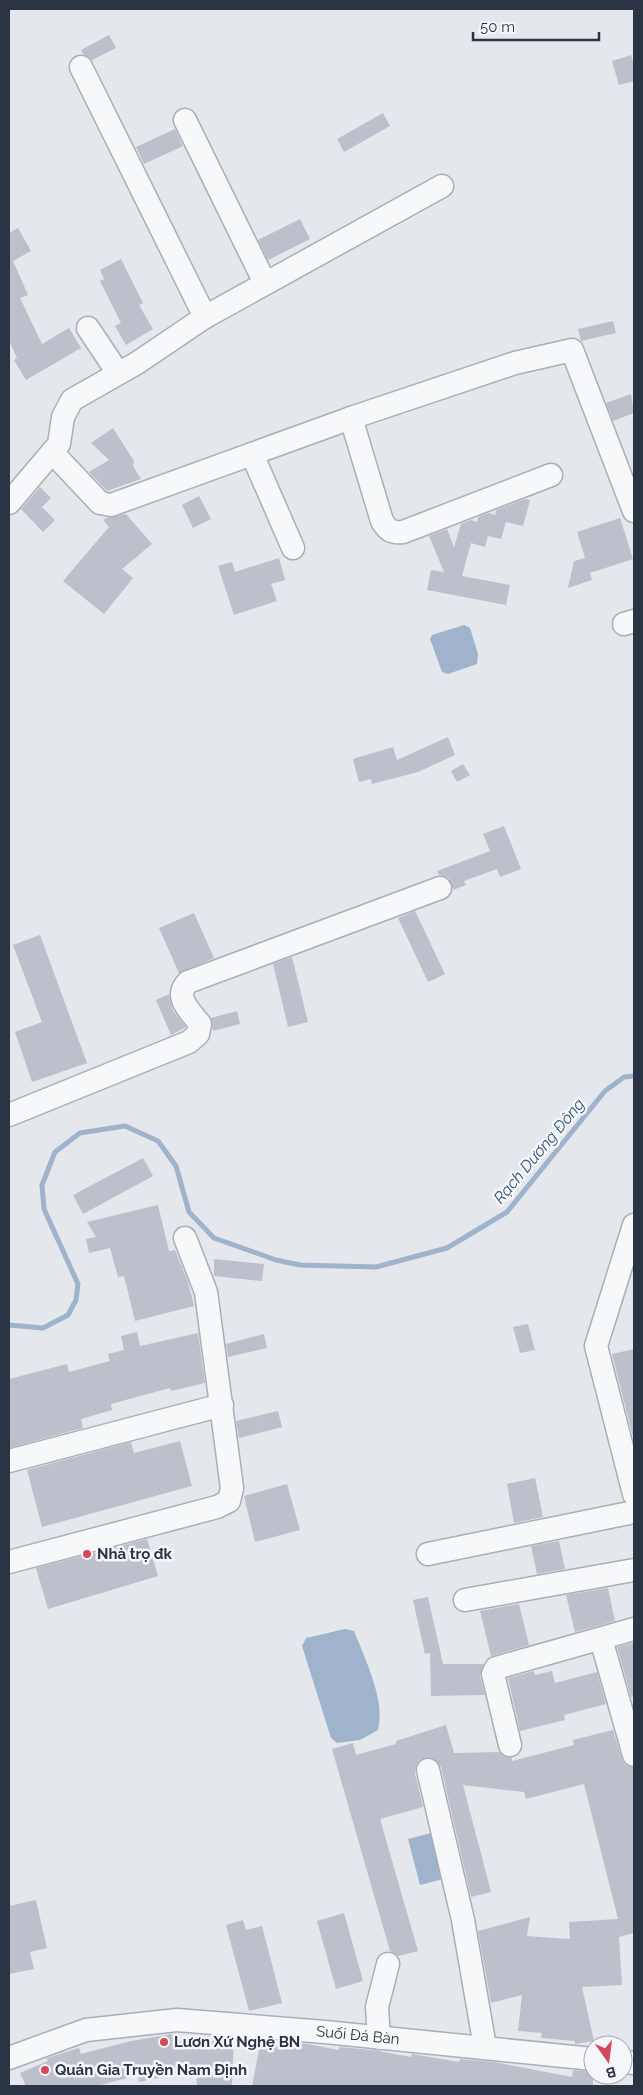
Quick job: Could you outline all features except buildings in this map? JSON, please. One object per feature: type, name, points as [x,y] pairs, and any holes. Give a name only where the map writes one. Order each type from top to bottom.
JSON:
[{"type":"street","points":[[81,67],[205,317]]},
{"type":"street","points":[[185,120],[266,283]]},
{"type":"street","points":[[9,503],[58,444],[63,417],[72,400],[205,317],[442,186]]},
{"type":"street","points":[[88,328],[118,373]]},
{"type":"street","points":[[52,452],[100,503],[111,505],[351,418],[515,363],[572,350],[634,511]]},
{"type":"street","points":[[351,418],[382,521],[388,531],[395,533],[403,532],[551,475]]},
{"type":"street","points":[[252,454],[292,548]]},
{"type":"street","points":[[9,1115],[189,1042],[198,1034],[200,1024],[183,1002],[181,995],[183,987],[194,979],[440,888]]},
{"type":"street","points":[[634,1225],[596,1346],[630,1454],[634,1494]]},
{"type":"street","points":[[9,1562],[217,1507],[229,1501],[232,1488],[206,1292],[185,1238]]},
{"type":"street","points":[[9,1461],[222,1405]]},
{"type":"street","points":[[428,1554],[634,1512]]},
{"type":"street","points":[[465,1600],[634,1570]]},
{"type":"street","points":[[510,1745],[493,1674],[496,1668],[634,1629]]},
{"type":"street","points":[[601,1639],[634,1755]]},
{"type":"street","points":[[428,1770],[463,1920],[485,2047]]},
{"type":"street","points":[[379,2038],[377,2007],[388,1964]]},
{"type":"street","name":"Suối Đá Bàn","points":[[9,2058],[86,2030],[177,2020],[485,2047],[583,2058]]},
{"type":"water","points":[[464,625],[470,628],[478,654],[477,664],[448,674],[442,672],[430,639],[432,635]]},
{"type":"water","points":[[345,1629],[354,1631],[369,1667],[377,1693],[380,1719],[378,1730],[360,1740],[337,1743],[331,1738],[302,1646],[306,1638]]},
{"type":"water","points":[[431,1833],[443,1879],[420,1885],[408,1839]]},
{"type":"waterway","name":"Rạch Dương Đông","points":[[9,1325],[43,1328],[68,1315],[76,1300],[78,1284],[44,1209],[42,1185],[55,1152],[80,1133],[125,1126],[158,1141],[176,1166],[189,1212],[214,1238],[276,1260],[300,1265],[376,1267],[447,1248],[507,1212],[605,1091],[624,1077],[634,1076]]},
{"type":"place","name":"Nhà trọ đk","points":[[87,1554]]},
{"type":"place","name":"Lươn Xứ Nghệ BN","points":[[164,2042]]},
{"type":"place","name":"Quán Gia Truyền Nam Định","points":[[45,2070]]}]
